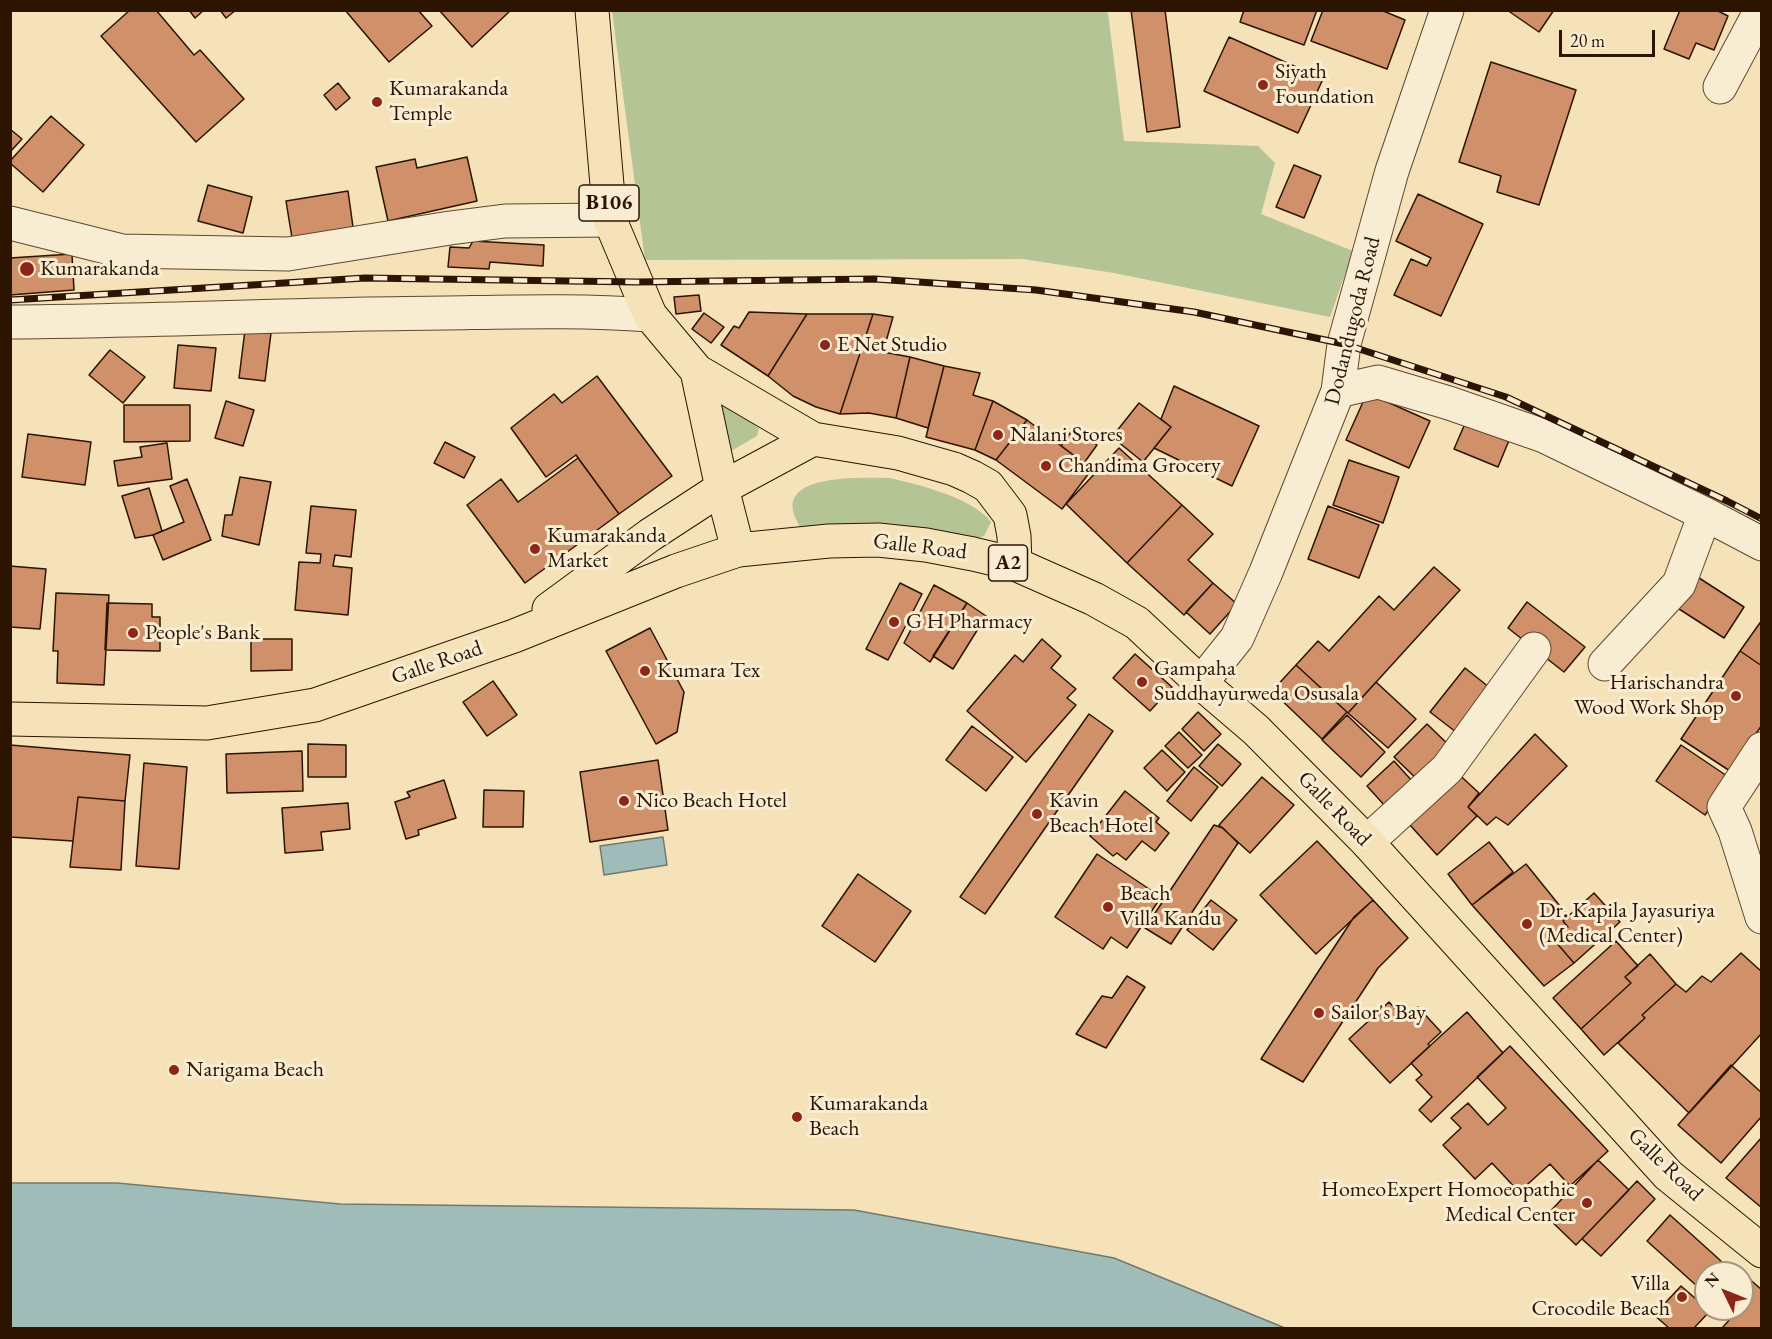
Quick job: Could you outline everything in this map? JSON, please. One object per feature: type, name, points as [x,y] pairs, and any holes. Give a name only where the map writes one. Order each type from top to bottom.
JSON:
[{"type":"main road","name":"B106","points":[[592,10],[610,219],[650,315],[697,371],[813,439],[898,453],[954,469],[988,486],[1010,515],[1014,536],[1015,564]]},
{"type":"main road","name":"B106","points":[[697,371],[738,550]]},
{"type":"main road","points":[[514,636],[650,535],[722,488],[813,439]]},
{"type":"main road","name":"Galle Road","points":[[10,719],[207,723],[315,705],[514,636],[676,571],[738,550],[829,541],[878,540],[926,545],[1015,564],[1094,599],[1137,623],[1201,683],[1256,730],[1367,842],[1668,1174],[1761,1251]]},
{"type":"street","name":"Dodandugoda Road","points":[[1201,683],[1237,639],[1338,391],[1344,344],[1392,171],[1447,10]]},
{"type":"street","points":[[1720,87],[1761,10]]},
{"type":"street","points":[[10,222],[122,251],[288,254],[505,221],[610,219]]},
{"type":"street","points":[[10,322],[338,314],[600,311],[650,315]]},
{"type":"street","points":[[1338,391],[1378,382],[1449,402],[1544,436],[1761,543]]},
{"type":"street","points":[[1605,664],[1679,584],[1705,514]]},
{"type":"street","points":[[1367,842],[1447,769],[1534,649]]},
{"type":"street","points":[[1761,749],[1724,807],[1735,831],[1761,917]]},
{"type":"green space","points":[[612,11],[1104,11],[1108,13],[1124,141],[1258,146],[1275,163],[1261,214],[1353,251],[1330,317],[1114,273],[1023,259],[645,260]]},
{"type":"green space","points":[[722,401],[759,428],[757,436],[726,454],[712,408]]},
{"type":"green space","points":[[889,478],[944,493],[972,506],[991,522],[984,536],[967,542],[814,531],[800,527],[795,517],[793,501],[800,491],[812,485],[845,479]]},
{"type":"water","points":[[663,837],[667,865],[604,875],[600,846]]},
{"type":"water","points":[[11,1183],[117,1183],[340,1204],[854,1210],[1114,1258],[1285,1328],[11,1328]]},
{"type":"building","points":[[130,10],[156,10],[194,55],[200,50],[244,99],[196,142],[101,36]]},
{"type":"building","points":[[189,10],[204,10],[195,18]]},
{"type":"building","points":[[220,10],[236,10],[226,18]]},
{"type":"building","points":[[345,10],[418,10],[432,26],[389,62]]},
{"type":"building","points":[[439,10],[511,10],[472,47]]},
{"type":"building","points":[[1131,10],[1165,10],[1180,127],[1147,132]]},
{"type":"building","points":[[1244,10],[1317,10],[1304,45],[1240,22]]},
{"type":"building","points":[[1323,10],[1381,10],[1405,20],[1387,69],[1311,41]]},
{"type":"building","points":[[1507,10],[1554,10],[1539,32]]},
{"type":"building","points":[[1680,10],[1716,10],[1728,16],[1714,50],[1696,43],[1689,59],[1664,49]]},
{"type":"building","name":"Siyath Foundation","points":[[1229,37],[1323,79],[1298,133],[1204,91]]},
{"type":"building","points":[[1491,62],[1576,90],[1539,205],[1497,192],[1501,176],[1459,162]]},
{"type":"building","points":[[338,83],[350,98],[336,110],[324,95]]},
{"type":"building","points":[[51,116],[84,145],[43,192],[10,161]]},
{"type":"building","points":[[10,129],[22,139],[10,152]]},
{"type":"building","points":[[467,157],[477,201],[388,221],[376,167],[415,159],[417,168]]},
{"type":"building","points":[[1294,165],[1321,176],[1304,218],[1276,207]]},
{"type":"building","points":[[208,185],[252,197],[243,233],[198,221]]},
{"type":"building","points":[[348,191],[353,227],[292,238],[286,201]]},
{"type":"building","points":[[1418,194],[1483,224],[1441,316],[1394,295],[1411,259],[1427,266],[1431,258],[1396,241]]},
{"type":"building","points":[[473,241],[544,245],[543,266],[490,262],[489,269],[448,267],[450,247],[469,248]]},
{"type":"building","points":[[72,254],[74,290],[10,295],[10,258]]},
{"type":"building","points":[[699,295],[701,311],[676,314],[674,297]]},
{"type":"building","points":[[749,312],[807,314],[768,376],[721,345],[734,326],[739,328]]},
{"type":"building","points":[[704,313],[724,327],[711,343],[692,329]]},
{"type":"building","name":"E Net Studio","points":[[807,314],[873,314],[840,414],[816,407],[793,396],[768,376]]},
{"type":"building","points":[[873,314],[893,317],[883,352],[910,357],[896,418],[869,413],[840,414]]},
{"type":"building","points":[[245,330],[271,333],[265,381],[239,378]]},
{"type":"building","points":[[178,345],[216,348],[211,391],[174,388]]},
{"type":"building","points":[[110,350],[145,377],[123,403],[89,375]]},
{"type":"building","points":[[910,357],[944,366],[928,428],[896,418]]},
{"type":"building","points":[[944,366],[980,373],[973,395],[993,401],[975,450],[926,437]]},
{"type":"building","points":[[597,376],[672,476],[619,514],[576,455],[546,477],[511,428],[554,394],[562,403]]},
{"type":"building","points":[[1174,386],[1259,426],[1232,486],[1154,448],[1171,427],[1161,419]]},
{"type":"building","points":[[1367,393],[1430,421],[1409,468],[1346,440]]},
{"type":"building","points":[[226,401],[254,410],[243,446],[215,438]]},
{"type":"building","name":"Nalani Stores","points":[[993,401],[1027,420],[996,460],[975,450]]},
{"type":"building","points":[[1139,403],[1171,427],[1143,462],[1112,437]]},
{"type":"building","points":[[124,405],[190,405],[190,441],[124,442]]},
{"type":"building","points":[[1467,419],[1510,438],[1498,467],[1454,449]]},
{"type":"building","name":"Chandima Grocery","points":[[1027,420],[1092,469],[1062,509],[996,460]]},
{"type":"building","points":[[1073,429],[1097,445],[1084,463],[1061,446]]},
{"type":"building","points":[[28,434],[91,442],[85,485],[22,477]]},
{"type":"building","points":[[445,442],[475,457],[464,478],[434,463]]},
{"type":"building","points":[[167,443],[172,479],[118,486],[114,461],[142,457],[140,447]]},
{"type":"building","points":[[1119,448],[1182,505],[1127,563],[1066,504]]},
{"type":"building","name":"Kumarakanda Market","points":[[578,458],[619,514],[525,583],[467,505],[501,479],[518,502]]},
{"type":"building","points":[[1349,460],[1399,477],[1383,523],[1333,505]]},
{"type":"building","points":[[240,477],[271,482],[259,545],[222,536],[225,515],[232,515]]},
{"type":"building","points":[[187,479],[211,540],[163,560],[153,535],[184,522],[170,486]]},
{"type":"building","points":[[149,488],[162,531],[135,538],[122,496]]},
{"type":"building","points":[[1182,505],[1213,534],[1188,560],[1213,583],[1184,615],[1127,563]]},
{"type":"building","points":[[311,506],[356,510],[351,557],[335,555],[333,566],[352,568],[348,615],[295,610],[299,562],[320,563],[321,554],[306,553]]},
{"type":"building","points":[[1328,506],[1379,525],[1359,578],[1308,559]]},
{"type":"building","points":[[10,566],[46,569],[40,629],[10,627]]},
{"type":"building","points":[[1434,567],[1460,590],[1348,713],[1296,665],[1318,641],[1329,651],[1379,596],[1394,610]]},
{"type":"building","points":[[1696,576],[1744,607],[1724,638],[1676,607]]},
{"type":"building","name":"G H Pharmacy","points":[[900,583],[922,594],[888,660],[866,649]]},
{"type":"building","points":[[1213,583],[1237,604],[1210,634],[1186,612]]},
{"type":"building","points":[[934,585],[967,603],[930,662],[904,643]]},
{"type":"building","points":[[56,593],[109,595],[104,685],[57,683],[58,651],[53,651]]},
{"type":"building","points":[[1527,602],[1585,647],[1564,672],[1508,628]]},
{"type":"building","name":"People's Bank","points":[[107,603],[152,604],[152,617],[160,617],[160,651],[105,650]]},
{"type":"building","points":[[967,603],[986,616],[953,669],[933,656]]},
{"type":"building","points":[[1762,620],[1762,666],[1740,651]]},
{"type":"building","name":"Kumara Tex","points":[[650,628],[684,692],[677,732],[656,744],[606,651]]},
{"type":"building","points":[[251,639],[292,639],[292,670],[251,671]]},
{"type":"building","points":[[1042,639],[1061,656],[1051,668],[1076,689],[1067,698],[1076,705],[1026,762],[967,711],[1015,655],[1023,662]]},
{"type":"building","name":"Harischandra Wood Work Shop","points":[[1740,651],[1762,666],[1762,725],[1730,771],[1681,739]]},
{"type":"building","name":"Gampaha Suddhayurweda Osusala","points":[[1135,654],[1172,687],[1150,711],[1113,678]]},
{"type":"building","points":[[1296,665],[1347,712],[1322,739],[1272,691]]},
{"type":"building","points":[[1465,668],[1499,695],[1465,739],[1430,712]]},
{"type":"building","points":[[493,681],[517,715],[487,736],[463,702]]},
{"type":"building","points":[[1376,682],[1416,719],[1388,748],[1348,713]]},
{"type":"building","points":[[1198,712],[1221,734],[1204,751],[1182,729]]},
{"type":"building","name":"Kavin Beach Hotel","points":[[1089,714],[1113,731],[985,914],[960,897]]},
{"type":"building","points":[[1347,715],[1385,752],[1361,777],[1322,740]]},
{"type":"building","points":[[1427,724],[1456,752],[1424,786],[1394,757]]},
{"type":"building","points":[[972,726],[1013,757],[986,791],[946,760]]},
{"type":"building","points":[[1179,732],[1202,755],[1188,768],[1165,746]]},
{"type":"building","points":[[1535,734],[1567,766],[1508,825],[1496,817],[1487,825],[1468,807]]},
{"type":"building","points":[[308,744],[346,745],[346,777],[308,777]]},
{"type":"building","points":[[1218,744],[1241,764],[1222,786],[1199,766]]},
{"type":"building","points":[[10,745],[130,755],[125,801],[78,797],[73,841],[10,837]]},
{"type":"building","points":[[1681,745],[1730,778],[1705,815],[1656,781]]},
{"type":"building","points":[[1162,750],[1185,772],[1167,791],[1144,768]]},
{"type":"building","points":[[302,751],[303,791],[227,793],[226,754]]},
{"type":"building","name":"Nico Beach Hotel","points":[[658,760],[668,830],[590,842],[580,772]]},
{"type":"building","points":[[1394,761],[1413,782],[1386,807],[1367,786]]},
{"type":"building","points":[[144,763],[187,767],[179,869],[136,866]]},
{"type":"building","points":[[1194,767],[1218,787],[1191,821],[1167,801]]},
{"type":"building","points":[[1453,769],[1479,793],[1468,807],[1477,816],[1437,855],[1401,815]]},
{"type":"building","points":[[1262,777],[1294,805],[1250,853],[1219,825]]},
{"type":"building","points":[[444,780],[456,818],[418,830],[419,835],[406,839],[395,802],[410,797],[407,792]]},
{"type":"building","points":[[484,790],[524,791],[523,827],[483,827]]},
{"type":"building","points":[[1125,791],[1159,818],[1156,822],[1169,833],[1155,851],[1142,841],[1126,860],[1117,853],[1113,856],[1090,836]]},
{"type":"building","points":[[78,797],[125,801],[121,870],[70,867]]},
{"type":"building","points":[[348,803],[350,829],[321,832],[323,850],[285,853],[282,808]]},
{"type":"building","points":[[1214,825],[1223,828],[1238,843],[1171,944],[1145,928]]},
{"type":"building","points":[[1317,841],[1373,900],[1316,954],[1260,895]]},
{"type":"building","points":[[1489,842],[1513,872],[1472,905],[1448,874]]},
{"type":"building","name":"Beach Villa Kandu","points":[[1097,854],[1161,897],[1127,948],[1111,937],[1103,949],[1055,917]]},
{"type":"building","name":"Dr. Kapila Jayasuriya (Medical Center)","points":[[1526,864],[1568,916],[1563,921],[1568,927],[1554,940],[1574,963],[1544,986],[1472,905]]},
{"type":"building","points":[[858,874],[911,911],[875,962],[822,926]]},
{"type":"building","points":[[1594,893],[1620,922],[1574,963],[1554,940],[1568,927],[1563,921]]},
{"type":"building","points":[[1211,900],[1237,920],[1213,950],[1187,930]]},
{"type":"building","name":"Sailor's Bay","points":[[1373,900],[1408,938],[1378,968],[1303,1082],[1261,1059],[1354,917]]},
{"type":"building","points":[[1616,941],[1638,966],[1625,977],[1631,983],[1581,1029],[1553,998]]},
{"type":"building","points":[[1741,953],[1762,972],[1762,1033],[1689,1113],[1618,1043],[1645,1018],[1642,1015],[1676,984],[1686,992],[1702,976],[1711,982]]},
{"type":"building","points":[[1650,954],[1676,984],[1642,1015],[1645,1018],[1604,1055],[1581,1029],[1631,983],[1625,977]]},
{"type":"building","points":[[1127,976],[1145,987],[1106,1048],[1076,1034],[1102,996],[1112,998]]},
{"type":"building","points":[[1389,1002],[1405,1019],[1418,1007],[1441,1032],[1428,1044],[1430,1046],[1390,1083],[1349,1039]]},
{"type":"building","points":[[1467,1012],[1503,1053],[1431,1122],[1419,1110],[1432,1097],[1416,1080],[1422,1075],[1411,1063]]},
{"type":"building","points":[[1510,1046],[1608,1151],[1570,1186],[1550,1164],[1519,1192],[1492,1163],[1475,1179],[1443,1145],[1461,1128],[1451,1118],[1468,1103],[1488,1125],[1506,1108],[1477,1077]]},
{"type":"building","points":[[1731,1065],[1762,1093],[1762,1116],[1721,1163],[1678,1125]]},
{"type":"building","points":[[1762,1137],[1762,1208],[1726,1178]]},
{"type":"building","name":"HomeoExpert Homoeopathic Medical Center","points":[[1598,1160],[1629,1190],[1576,1245],[1546,1216]]},
{"type":"building","points":[[1637,1181],[1655,1199],[1601,1256],[1582,1239]]},
{"type":"building","points":[[1670,1215],[1721,1261],[1694,1261],[1694,1283],[1647,1241]]},
{"type":"building","points":[[1754,1283],[1762,1290],[1762,1328],[1722,1328],[1728,1321],[1754,1321]]},
{"type":"building","name":"Villa Crocodile Beach","points":[[1681,1286],[1694,1297],[1694,1321],[1701,1321],[1694,1328],[1669,1328],[1654,1315]]},
{"type":"railway","points":[[10,300],[365,278],[637,282],[875,279],[1036,290],[1194,312],[1344,344],[1506,397],[1762,519]]},
{"type":"place","name":"Siyath Foundation","points":[[1263,85]]},
{"type":"place","name":"Kumarakanda Temple","points":[[377,102]]},
{"type":"place","name":"Kumarakanda","points":[[27,269]]},
{"type":"place","name":"E Net Studio","points":[[825,345]]},
{"type":"place","name":"Nalani Stores","points":[[998,435]]},
{"type":"place","name":"Chandima Grocery","points":[[1046,466]]},
{"type":"place","name":"Kumarakanda Market","points":[[535,549]]},
{"type":"place","name":"G H Pharmacy","points":[[894,622]]},
{"type":"place","name":"People's Bank","points":[[133,633]]},
{"type":"place","name":"Kumara Tex","points":[[645,671]]},
{"type":"place","name":"Gampaha Suddhayurweda Osusala","points":[[1142,682]]},
{"type":"place","name":"Harischandra Wood Work Shop","points":[[1736,696]]},
{"type":"place","name":"Nico Beach Hotel","points":[[624,801]]},
{"type":"place","name":"Kavin Beach Hotel","points":[[1037,814]]},
{"type":"place","name":"Beach Villa Kandu","points":[[1108,907]]},
{"type":"place","name":"Dr. Kapila Jayasuriya (Medical Center)","points":[[1527,924]]},
{"type":"place","name":"Sailor's Bay","points":[[1319,1013]]},
{"type":"place","name":"Narigama Beach","points":[[174,1070]]},
{"type":"place","name":"Kumarakanda Beach","points":[[797,1117]]},
{"type":"place","name":"HomeoExpert Homoeopathic Medical Center","points":[[1587,1203]]},
{"type":"place","name":"Villa Crocodile Beach","points":[[1682,1297]]}]
